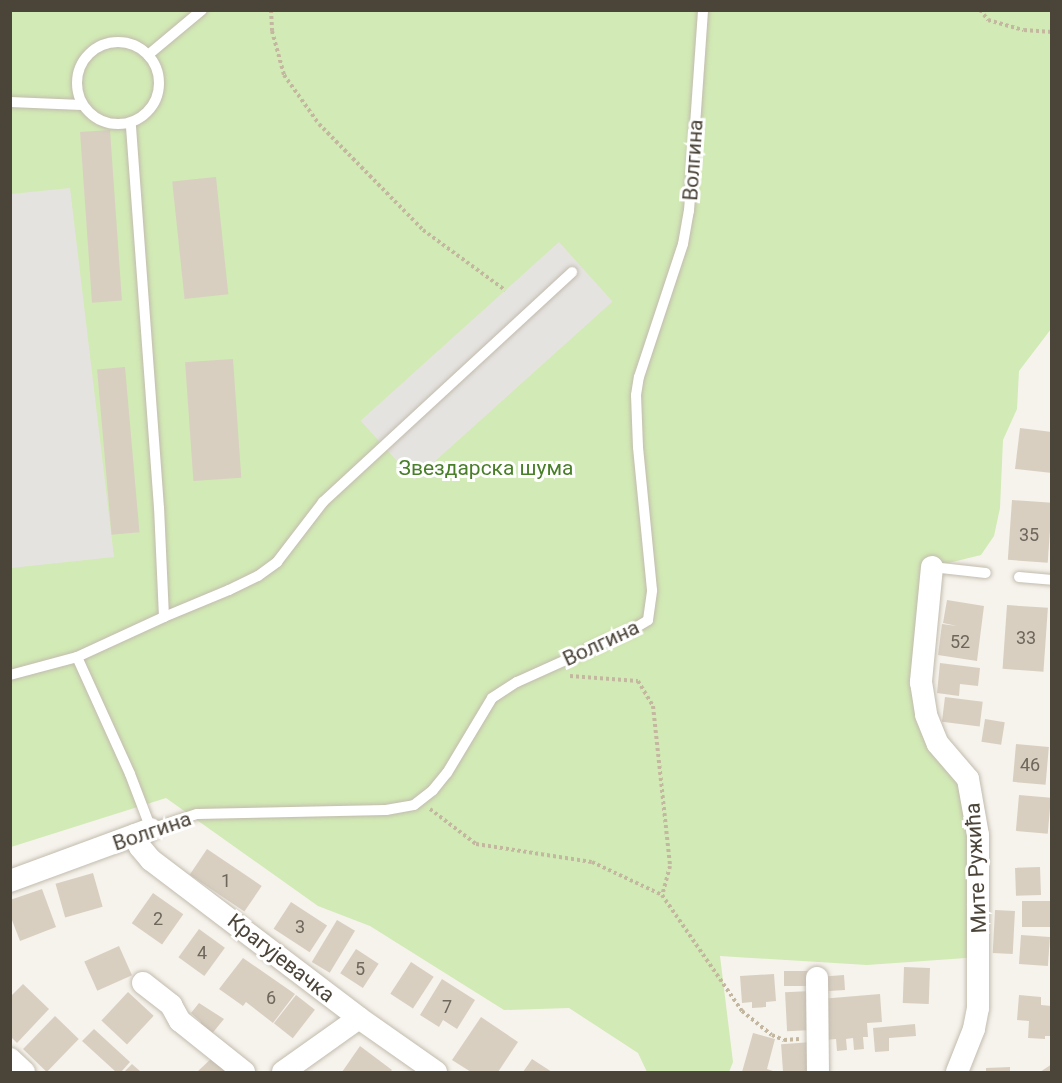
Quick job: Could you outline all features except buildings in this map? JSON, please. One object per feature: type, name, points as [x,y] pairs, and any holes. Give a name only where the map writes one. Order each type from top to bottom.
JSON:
[{"type":"street","name":"Мите Ружића","points":[[932,567],[921,682],[926,715],[938,744],[968,779],[978,835],[978,1008],[974,1029],[957,1072]]},
{"type":"street","name":"Волгина","points":[[10,881],[143,832]]},
{"type":"street","name":"Крагујевачка","points":[[143,832],[151,860],[359,1018],[436,1072]]},
{"type":"street","points":[[817,978],[818,1072]]},
{"type":"street","points":[[143,983],[171,1005],[180,1021],[244,1072]]},
{"type":"street","points":[[283,1072],[359,1018]]},
{"type":"street","points":[[10,1059],[24,1072]]},
{"type":"lane","points":[[148,55],[202,10]]},
{"type":"lane","name":"Волгина","points":[[143,832],[197,814],[386,810],[408,807],[420,801],[447,772],[489,700],[537,673],[643,624],[651,614],[652,590],[638,447],[636,395],[639,377],[682,243],[689,211],[703,10]]},
{"type":"lane","points":[[115,42],[129,43],[148,55],[158,72],[158,97],[147,112],[131,123],[117,125],[104,122],[91,115],[82,105],[77,91],[77,77],[81,64],[90,53],[101,45],[115,42]]},
{"type":"lane","points":[[10,102],[82,105]]},
{"type":"lane","points":[[131,123],[158,496],[164,617]]},
{"type":"lane","points":[[10,675],[77,657],[258,576],[277,562],[323,502],[572,272]]},
{"type":"lane","points":[[932,567],[986,573]]},
{"type":"lane","points":[[1019,577],[1052,580]]},
{"type":"lane","points":[[77,657],[130,774],[143,832]]},
{"type":"path","points":[[271,10],[272,31],[284,75],[319,124],[423,230],[505,290]]},
{"type":"path","points":[[980,10],[988,20],[1024,30],[1052,32]]},
{"type":"path","points":[[537,673],[638,681],[653,706],[670,866],[662,895]]},
{"type":"path","points":[[420,801],[476,844],[592,862],[662,895],[742,1011],[771,1035],[784,1040],[817,1038]]},
{"type":"green space","name":"Звездарска шума","points":[[11,11],[1051,11],[1051,329],[1019,371],[1017,409],[1003,440],[1000,508],[994,536],[981,555],[932,567],[921,682],[960,769],[980,957],[867,965],[720,956],[733,1062],[729,1072],[647,1072],[638,1053],[569,1008],[504,1010],[370,926],[318,906],[166,798],[11,847]]},
{"type":"shaded area","points":[[70,188],[114,557],[11,568],[11,194]]},
{"type":"shaded area","points":[[559,242],[613,301],[414,480],[361,421]]}]
